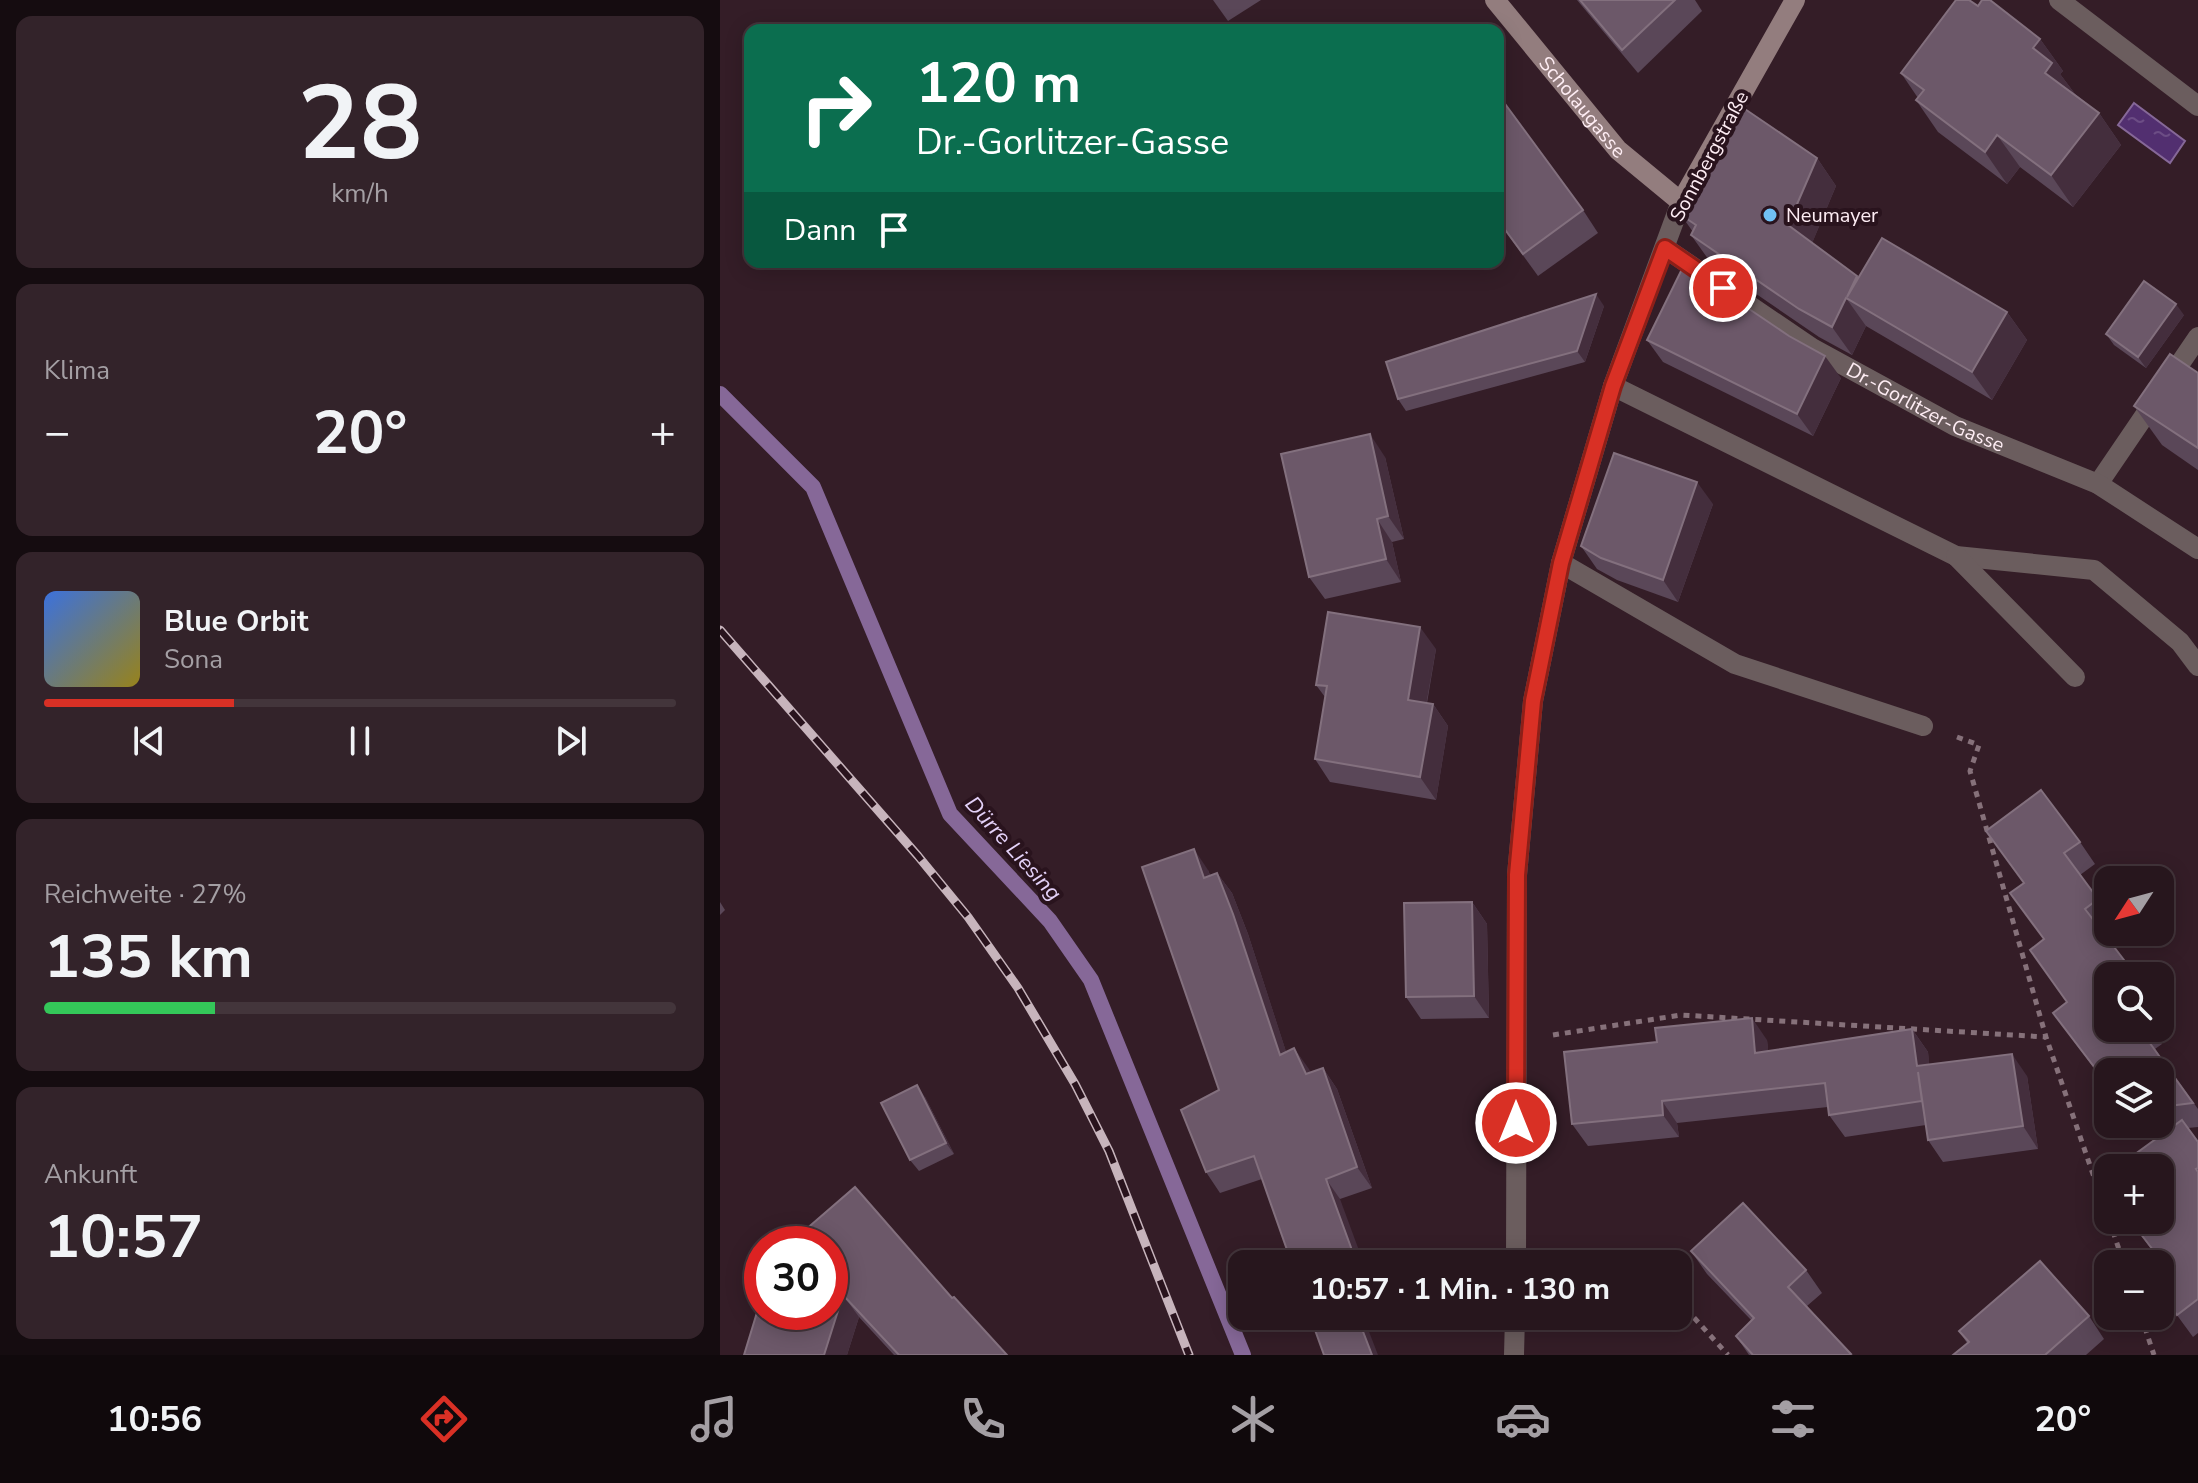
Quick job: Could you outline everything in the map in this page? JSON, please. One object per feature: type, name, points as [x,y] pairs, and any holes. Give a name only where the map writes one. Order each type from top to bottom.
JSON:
[{"type":"main road","name":"Scholaugasse","points":[[1495,0],[1618,150],[1681,202]]},
{"type":"main road","name":"Sonnbergstraße","points":[[1681,202],[1795,0]]},
{"type":"street","points":[[2059,0],[2198,106]]},
{"type":"street","name":"Sonnbergstraße","points":[[1516,1250],[1519,859],[1533,701],[1561,563],[1613,386],[1681,202]]},
{"type":"street","name":"Dr.-Gorlitzer-Gasse","points":[[1665,248],[1825,355],[1955,426],[2098,484],[2198,549]]},
{"type":"street","points":[[2098,484],[2198,337]]},
{"type":"street","points":[[1613,386],[1956,556],[2075,677]]},
{"type":"street","points":[[1956,556],[2094,570],[2180,642],[2198,666]]},
{"type":"street","points":[[1561,563],[1735,664],[1923,726]]},
{"type":"street","points":[[1514,1355],[1515,1330]]},
{"type":"path","points":[[1923,726],[1979,745],[1970,771],[2046,1037],[2094,1178]]},
{"type":"path","points":[[1516,1041],[1681,1015],[2046,1037]]},
{"type":"path","points":[[1692,1315],[1728,1355]]},
{"type":"path","points":[[2146,1330],[2154,1355]]},
{"type":"water","points":[[2134,103],[2185,141],[2170,163],[2118,125]]},
{"type":"building","points":[[1580,0],[1675,0],[1622,50]]},
{"type":"building","points":[[1956,0],[1969,0],[1978,6],[1982,0],[1990,0],[2040,39],[2033,48],[2052,63],[2045,73],[2099,113],[2051,175],[1997,135],[1985,152],[1916,100],[1924,90],[1901,73]]},
{"type":"building","points":[[1504,102],[1583,210],[1523,254],[1504,228]]},
{"type":"building","points":[[1739,105],[1817,158],[1788,225],[1857,276],[1847,297],[1882,238],[2007,312],[1972,372],[1846,298],[1832,327],[1799,309],[1691,235],[1696,225],[1681,215]]},
{"type":"building","points":[[1684,265],[1789,336],[1825,356],[1797,414],[1647,340]]},
{"type":"building","points":[[2144,281],[2176,304],[2138,357],[2106,334]]},
{"type":"building","points":[[1596,294],[1577,351],[1398,399],[1386,362]]},
{"type":"building","points":[[2170,354],[2198,373],[2198,448],[2134,406]]},
{"type":"building","points":[[1370,434],[1388,516],[1377,519],[1386,559],[1309,577],[1281,454]]},
{"type":"building","points":[[1614,453],[1697,482],[1663,580],[1601,558],[1581,546]]},
{"type":"building","points":[[1328,612],[1420,627],[1408,700],[1433,704],[1420,777],[1315,759],[1327,686],[1316,685]]},
{"type":"building","points":[[2041,790],[2080,842],[2064,853],[2094,894],[2094,902],[2085,909],[2094,921],[2094,946],[2113,946],[2124,960],[2094,962],[2094,1042],[2149,1042],[2161,1058],[2094,1058],[2094,1067],[2053,1013],[2067,1002],[2030,950],[2044,939],[2010,893],[2024,883],[1986,831]]},
{"type":"building","points":[[1194,849],[1204,878],[1217,873],[1280,1055],[1294,1048],[1306,1074],[1323,1068],[1357,1167],[1326,1179],[1352,1250],[1287,1250],[1254,1156],[1206,1172],[1181,1110],[1219,1090],[1142,867]]},
{"type":"building","points":[[1472,902],[1474,996],[1406,997],[1404,903]]},
{"type":"building","points":[[1752,1018],[1755,1053],[1912,1029],[1917,1066],[2012,1054],[2023,1126],[1928,1140],[1918,1072],[1922,1101],[1829,1115],[1825,1083],[1662,1101],[1663,1115],[1572,1124],[1564,1052],[1657,1042],[1655,1028]]},
{"type":"building","points":[[2174,1077],[2193,1103],[2174,1105]]},
{"type":"building","points":[[917,1085],[946,1143],[910,1160],[881,1103]]},
{"type":"building","points":[[2182,1120],[2198,1142],[2198,1299],[2177,1315],[2174,1311],[2174,1250],[2153,1250],[2141,1234],[2174,1234],[2174,1154],[2135,1154],[2157,1138],[2174,1138],[2174,1126]]},
{"type":"building","points":[[855,1187],[952,1298],[1007,1355],[899,1355],[848,1300],[848,1226],[810,1226]]},
{"type":"building","points":[[1743,1203],[1806,1270],[1788,1287],[1851,1354],[1753,1355],[1736,1336],[1754,1318],[1692,1250]]},
{"type":"building","points":[[2040,1261],[2089,1316],[2045,1355],[1953,1355],[1969,1342],[1959,1331]]},
{"type":"building","points":[[752,1330],[832,1330],[824,1355],[744,1355]]},
{"type":"building","points":[[1315,1330],[1362,1330],[1372,1355],[1324,1355]]},
{"type":"waterway","name":"Dürre Liesing","points":[[720,394],[813,487],[950,814],[1050,921],[1091,980],[1243,1355]]},
{"type":"railway","points":[[720,630],[918,856],[968,917],[1018,988],[1075,1084],[1109,1151],[1189,1355]]},
{"type":"place","name":"Neumayer","points":[[1770,215]]},
{"type":"route","points":[[1516,1123],[1517,875],[1533,701],[1561,563],[1613,386],[1665,248],[1723,288]]}]
